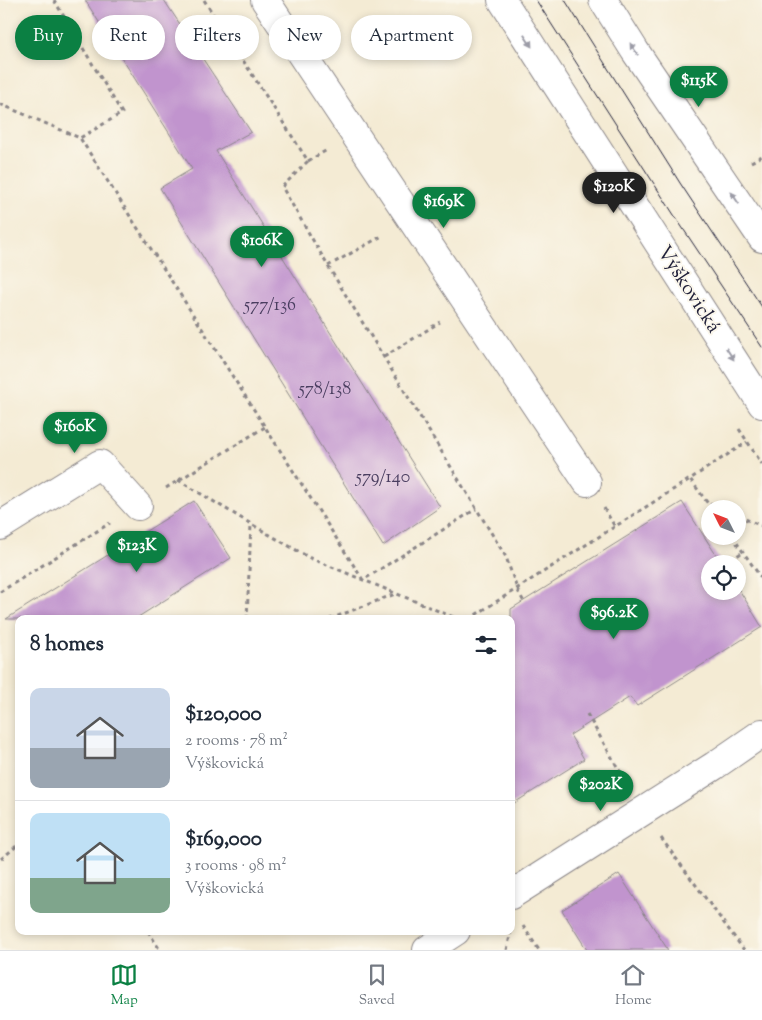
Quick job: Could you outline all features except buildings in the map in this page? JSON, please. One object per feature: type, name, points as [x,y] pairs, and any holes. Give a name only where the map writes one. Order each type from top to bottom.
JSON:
[{"type":"street","points":[[264,0],[587,482]]},
{"type":"street","name":"Výškovická","points":[[502,0],[762,404]]},
{"type":"street","points":[[603,0],[635,51],[762,238]]},
{"type":"street","points":[[0,526],[100,464],[138,506]]},
{"type":"street","points":[[515,908],[642,811],[714,766],[762,733]]},
{"type":"street","points":[[427,950],[450,935]]},
{"type":"path","points":[[54,0],[122,112],[80,138]]},
{"type":"path","points":[[204,0],[308,161],[282,187],[328,266],[506,557],[517,589],[524,602]]},
{"type":"path","points":[[0,104],[80,138],[363,580]]},
{"type":"path","points":[[328,266],[411,220]]},
{"type":"path","points":[[384,357],[468,304]]},
{"type":"path","points":[[475,615],[747,442]]},
{"type":"path","points":[[690,479],[706,500]]},
{"type":"path","points":[[178,480],[310,558],[448,615]]},
{"type":"path","points":[[363,580],[476,509]]},
{"type":"path","points":[[746,519],[762,526]]},
{"type":"path","points":[[247,615],[251,524]]},
{"type":"path","points":[[738,545],[762,578]]},
{"type":"path","points":[[738,555],[743,552]]},
{"type":"path","points":[[340,615],[395,594]]},
{"type":"path","points":[[587,714],[642,811],[744,950]]},
{"type":"path","points":[[1,859],[15,847]]},
{"type":"path","points":[[515,908],[539,950]]},
{"type":"path","points":[[151,935],[160,950]]},
{"type":"path","points":[[508,950],[510,935]]},
{"type":"tram line","points":[[536,0],[676,218],[762,347]]},
{"type":"tram line","points":[[565,0],[680,183],[762,307]]}]
